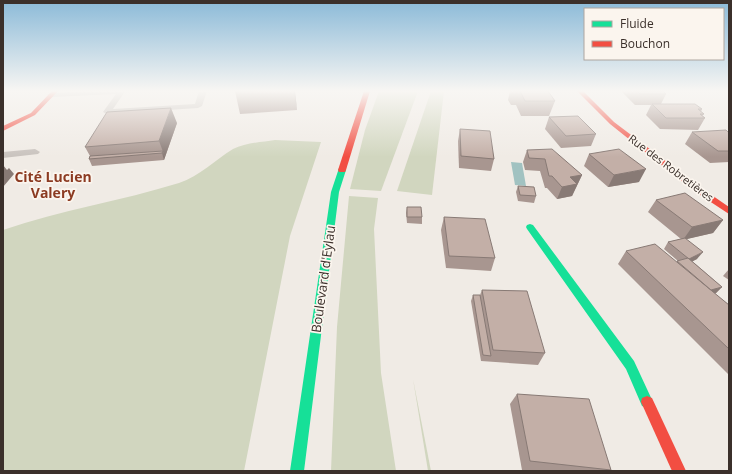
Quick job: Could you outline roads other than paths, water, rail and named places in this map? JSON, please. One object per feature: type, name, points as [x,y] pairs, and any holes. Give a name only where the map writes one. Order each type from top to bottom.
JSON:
[{"type":"street","points":[[3,129],[34,113]]},
{"type":"street","name":"Boulevard d'Eylau","points":[[297,471],[325,260],[336,192],[360,113]]},
{"type":"street","name":"Rue des Robretières","points":[[602,113],[612,123],[696,189],[729,210]]},
{"type":"street","points":[[530,227],[630,365],[678,471]]},
{"type":"lane","points":[[3,155],[35,152]]},
{"type":"water","points":[[511,162],[522,163],[526,186],[515,185]]},
{"type":"district","name":"Cité Lucien Valery","points":[[53,186]]}]
